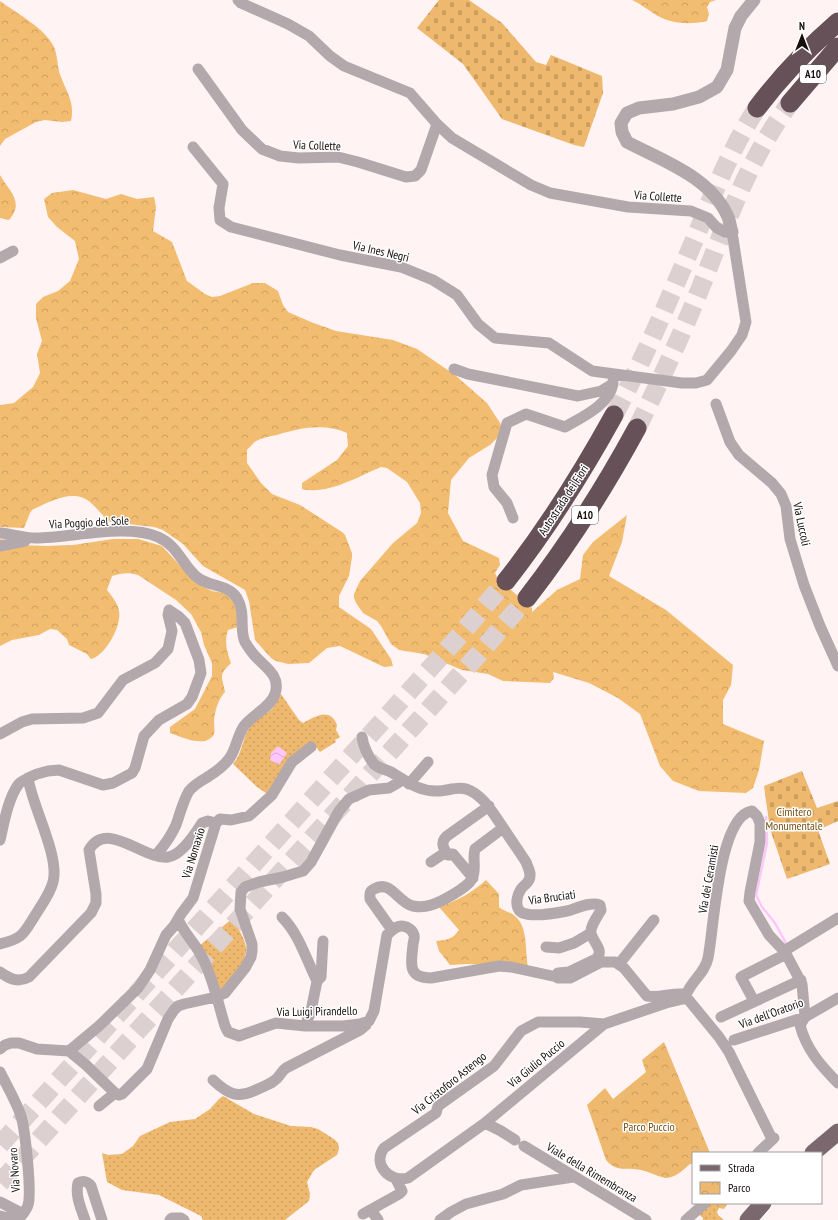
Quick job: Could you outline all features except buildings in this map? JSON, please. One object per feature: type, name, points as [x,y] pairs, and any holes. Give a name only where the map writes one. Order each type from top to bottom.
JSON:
[{"type":"highway","name":"A10","points":[[757,108],[783,76],[812,45],[838,22]]},
{"type":"highway","name":"A10","points":[[790,103],[838,47]]},
{"type":"highway","name":"Autostrada dei Fiori","points":[[506,581],[560,507],[614,415]]},
{"type":"highway","name":"A10","points":[[527,598],[563,550],[617,464],[637,428]]},
{"type":"main road","points":[[813,1152],[838,1132]]},
{"type":"main road","points":[[748,1220],[761,1204]]},
{"type":"street","name":"Via Collette","points":[[238,0],[241,3],[288,24],[309,36],[330,56],[344,66],[410,93],[437,124],[452,138],[531,185],[550,193],[628,207],[691,211],[708,218],[717,228],[725,232],[732,232]]},
{"type":"street","points":[[732,232],[728,217],[719,202],[709,190],[690,174],[627,142],[622,132],[621,123],[627,112],[639,108],[673,104],[699,97],[717,87],[727,70],[735,28],[741,16],[754,0]]},
{"type":"street","name":"Via Collette","points":[[198,69],[242,130],[262,149],[280,156],[299,158],[338,157],[406,177],[415,176],[421,170],[437,124]]},
{"type":"street","name":"Via Ines Negri","points":[[193,147],[223,184],[219,208],[220,220],[231,227],[340,255],[401,267],[433,280],[457,295],[478,324],[495,338],[549,343],[592,371],[613,379],[682,383],[696,383],[707,380],[742,334],[746,322],[732,232]]},
{"type":"street","points":[[0,258],[13,251]]},
{"type":"street","points":[[454,369],[468,374],[578,396],[601,392],[613,379]]},
{"type":"street","points":[[513,518],[507,503],[494,487],[492,475],[507,423],[526,414],[565,427],[604,401],[612,391],[613,379]]},
{"type":"street","name":"Via Luccoli","points":[[716,404],[730,442],[739,455],[772,483],[781,494],[786,506],[790,538],[804,585],[838,666]]},
{"type":"street","name":"Via Poggio del Sole","points":[[0,533],[9,534],[16,537],[38,538],[124,531],[158,537],[175,550],[196,576],[204,582],[228,590],[236,596],[242,611],[244,640],[254,656],[270,670],[275,677],[275,695]]},
{"type":"street","points":[[0,546],[38,538]]},
{"type":"street","points":[[0,734],[22,722],[32,719],[83,718],[98,713],[123,680],[155,663],[168,649],[172,630],[168,615],[169,610],[185,623],[199,660],[201,673],[192,698],[187,704],[168,714],[144,736],[135,768],[132,773],[117,781],[104,785],[59,770],[48,771],[28,778],[19,784],[13,794],[4,820],[0,840]]},
{"type":"street","name":"Via Nomaxio","points":[[69,1051],[100,1026],[138,988],[150,970],[166,935],[193,898],[216,823],[205,821],[202,823],[192,838],[176,852],[167,857],[156,855],[168,839],[175,826],[188,793],[194,785],[207,778],[230,758],[244,726],[268,704],[275,695]]},
{"type":"street","name":"Via Bruciati","points":[[362,737],[363,744],[374,764],[380,769],[390,772],[422,790],[438,791],[461,788],[469,790],[478,796],[489,806],[526,862],[530,872],[529,880],[521,889],[518,896],[516,904],[518,910],[522,914],[532,915],[567,911],[596,903],[600,905],[601,910],[591,933]]},
{"type":"street","points":[[216,823],[220,819],[231,820],[249,816],[272,794],[292,762],[311,747]]},
{"type":"street","points":[[0,1049],[11,1043],[19,1043],[37,1049],[69,1051],[115,1093],[119,1096],[122,1094],[147,1069],[168,1019],[174,1010],[178,1006],[184,1004],[216,997],[225,993],[245,968],[251,957],[252,944],[240,910],[241,892],[245,887],[303,870],[311,862],[339,811],[349,799],[369,790],[389,788],[406,782],[428,762]]},
{"type":"street","points":[[0,944],[21,936],[45,900],[53,883],[55,871],[44,830],[29,786],[28,778]]},
{"type":"street","points":[[473,878],[452,854],[448,855],[442,844],[443,839],[489,806]]},
{"type":"street","name":"Via dei Ceramisti","points":[[687,996],[688,990],[700,976],[708,959],[724,851],[734,827],[742,816],[748,811],[752,810],[758,816],[760,824],[760,842],[749,901],[770,935],[786,953],[801,980],[803,988],[804,1017],[800,1025],[802,1034],[813,1055],[837,1082]]},
{"type":"street","points":[[503,828],[475,849],[473,878],[465,888],[432,905],[424,907],[404,903],[389,888],[384,886],[376,887],[371,890],[370,899],[392,930],[398,926],[404,926],[410,929],[414,936],[411,966],[413,971],[422,978],[431,978],[499,966],[511,967],[561,979],[570,978],[601,962],[610,961],[619,964],[624,968],[647,996],[653,997],[676,994],[687,996],[729,1052],[773,1138],[759,1152]]},
{"type":"street","points":[[0,972],[10,979],[22,981],[29,977],[91,913],[96,903],[89,850],[92,844],[98,840],[106,838],[116,840],[156,855]]},
{"type":"street","points":[[431,862],[446,852]]},
{"type":"street","points":[[282,917],[287,922],[304,951],[317,980]]},
{"type":"street","points":[[786,953],[838,918]]},
{"type":"street","name":"Via Luigi Pirandello","points":[[178,919],[183,930],[198,950],[207,970],[225,1026],[228,1032],[234,1035],[244,1035],[276,1023],[305,1026],[355,1025],[369,1021],[374,1011],[387,935],[392,930]]},
{"type":"street","points":[[619,964],[654,920]]},
{"type":"street","points":[[754,1001],[741,977],[838,924]]},
{"type":"street","points":[[546,947],[559,948],[574,944],[591,933],[599,948],[599,957],[575,969],[558,973],[557,977]]},
{"type":"street","points":[[305,1026],[311,1011],[317,980],[321,977],[323,941]]},
{"type":"street","points":[[721,1017],[801,980]]},
{"type":"street","name":"Via Cristoforo Astengo","points":[[396,1179],[390,1177],[382,1168],[380,1157],[384,1148],[436,1113],[438,1106],[494,1066],[520,1031],[538,1022],[580,1022],[604,1024],[687,996]]},
{"type":"street","name":"Via dell'Oratorio","points":[[734,1040],[804,1017],[838,998]]},
{"type":"street","points":[[213,1080],[229,1093],[238,1095],[250,1093],[277,1079],[286,1068],[365,1028],[369,1021]]},
{"type":"street","name":"Via Giulio Puccio","points":[[485,1123],[604,1024]]},
{"type":"street","name":"Via Novaro","points":[[0,1072],[22,1117],[29,1186],[28,1205],[19,1218]]},
{"type":"street","points":[[99,1106],[115,1093]]},
{"type":"street","points":[[378,1220],[367,1212],[393,1198],[402,1191],[396,1179],[408,1178],[485,1123]]},
{"type":"street","name":"Viale della Rimembranza","points":[[485,1123],[501,1131],[573,1177],[646,1220]]},
{"type":"street","points":[[440,1220],[466,1204],[503,1194],[521,1185],[573,1177]]},
{"type":"street","points":[[84,1220],[77,1189],[78,1183],[83,1181],[87,1182],[91,1186],[102,1220]]},
{"type":"street","points":[[0,1202],[19,1218]]},
{"type":"street","points":[[686,1220],[704,1204]]},
{"type":"street","points":[[0,1216],[19,1218]]},
{"type":"street","points":[[170,1220],[172,1218],[181,1218],[184,1220]]},
{"type":"green space","points":[[439,0],[469,0],[502,23],[536,62],[546,65],[551,55],[602,76],[603,93],[584,147],[574,145],[502,119],[463,64],[417,28]]},
{"type":"green space","points":[[632,0],[716,0],[710,2],[707,7],[709,14],[707,21],[681,23],[662,18]]},
{"type":"green space","points":[[0,1],[30,21],[50,40],[54,47],[60,73],[70,98],[72,115],[71,121],[62,122],[45,120],[36,122],[5,139],[0,146]]},
{"type":"green space","points":[[0,175],[16,202],[14,214],[9,220],[0,218]]},
{"type":"green space","points":[[73,190],[106,199],[121,194],[137,199],[154,197],[156,207],[153,231],[172,242],[187,281],[205,294],[212,297],[220,296],[253,283],[265,283],[278,291],[283,305],[288,312],[336,331],[393,340],[417,349],[455,375],[487,403],[500,423],[501,426],[499,436],[490,445],[469,458],[451,480],[448,513],[463,541],[499,558],[500,565],[495,573],[498,579],[532,608],[532,612],[557,590],[580,579],[583,555],[593,542],[627,515],[622,542],[609,576],[666,610],[733,665],[731,685],[723,700],[723,724],[764,741],[759,770],[753,788],[746,793],[699,791],[673,781],[660,766],[640,714],[618,698],[589,683],[553,672],[554,678],[550,683],[503,681],[488,674],[462,670],[424,654],[399,650],[391,644],[377,621],[363,613],[356,603],[354,594],[360,581],[393,543],[417,523],[421,513],[420,503],[407,482],[387,468],[381,467],[342,484],[322,490],[302,489],[302,483],[337,460],[348,446],[347,433],[321,427],[294,430],[261,439],[255,442],[247,450],[247,463],[261,483],[272,494],[300,505],[345,535],[352,553],[352,557],[349,576],[339,596],[339,607],[371,629],[391,659],[393,666],[384,667],[340,646],[327,648],[309,663],[288,664],[276,661],[271,658],[255,640],[249,601],[245,590],[203,566],[183,544],[163,530],[154,527],[108,521],[93,504],[83,498],[69,496],[53,500],[32,510],[24,528],[0,527],[0,405],[14,403],[33,387],[40,373],[37,354],[42,341],[36,318],[36,304],[43,297],[58,291],[70,281],[79,259],[75,241],[57,227],[48,217],[44,199],[52,193]]},
{"type":"green space","points":[[0,539],[13,541],[20,545],[46,546],[73,545],[113,539],[138,539],[162,546],[196,583],[212,591],[224,593],[229,597],[233,601],[238,616],[238,627],[228,630],[227,634],[226,647],[231,663],[224,671],[222,676],[225,692],[217,705],[214,721],[214,734],[205,741],[193,741],[170,733],[170,727],[195,709],[212,676],[212,663],[204,645],[201,632],[191,614],[176,600],[138,575],[125,573],[112,576],[107,590],[117,605],[119,611],[118,624],[107,646],[96,657],[91,659],[87,654],[69,645],[67,639],[57,630],[50,629],[39,635],[12,640],[0,646]]},
{"type":"green space","points":[[281,694],[299,720],[303,723],[322,715],[331,716],[337,725],[336,730],[340,737],[335,740],[336,742],[320,752],[313,743],[269,795],[257,787],[233,764],[239,755],[251,725],[258,718],[271,710]]},
{"type":"green space","name":"Cimitero Monumentale","points":[[802,771],[817,808],[838,801],[838,821],[818,830],[830,864],[787,879],[770,829],[764,786]]},
{"type":"green space","points":[[486,880],[499,894],[499,907],[513,914],[521,923],[525,934],[528,967],[467,964],[450,965],[439,951],[436,941],[449,938],[459,930],[439,907],[464,896]]},
{"type":"green space","points":[[233,918],[244,940],[246,952],[242,964],[221,990],[199,946]]},
{"type":"green space","name":"Parco Puccio","points":[[664,1042],[710,1152],[692,1152],[692,1164],[669,1178],[636,1169],[622,1169],[614,1167],[610,1164],[606,1160],[587,1105],[605,1088],[613,1099],[646,1072],[642,1060]]},
{"type":"green space","points":[[223,1096],[254,1114],[291,1126],[311,1127],[318,1129],[338,1143],[339,1149],[337,1155],[314,1170],[307,1182],[310,1194],[309,1201],[285,1220],[203,1220],[201,1216],[159,1195],[122,1190],[107,1182],[102,1153],[108,1155],[122,1154],[133,1146],[140,1136],[170,1122],[195,1119],[210,1109]]},
{"type":"green space","points":[[707,1204],[727,1204],[724,1209],[719,1208],[717,1212],[718,1215],[724,1220],[703,1220],[703,1218],[697,1213]]},
{"type":"water","points":[[277,747],[287,753],[279,765],[270,760],[271,753]]},
{"type":"waterway","points":[[766,817],[767,843],[756,895],[762,907],[775,923],[787,945]]},
{"type":"tunnel","points":[[637,428],[678,342],[739,193],[762,147],[790,103]]},
{"type":"tunnel","points":[[614,415],[657,327],[724,170],[739,139],[757,108]]},
{"type":"tunnel","points":[[0,1145],[461,634],[506,581]]},
{"type":"tunnel","points":[[0,1183],[477,656],[527,598]]}]
